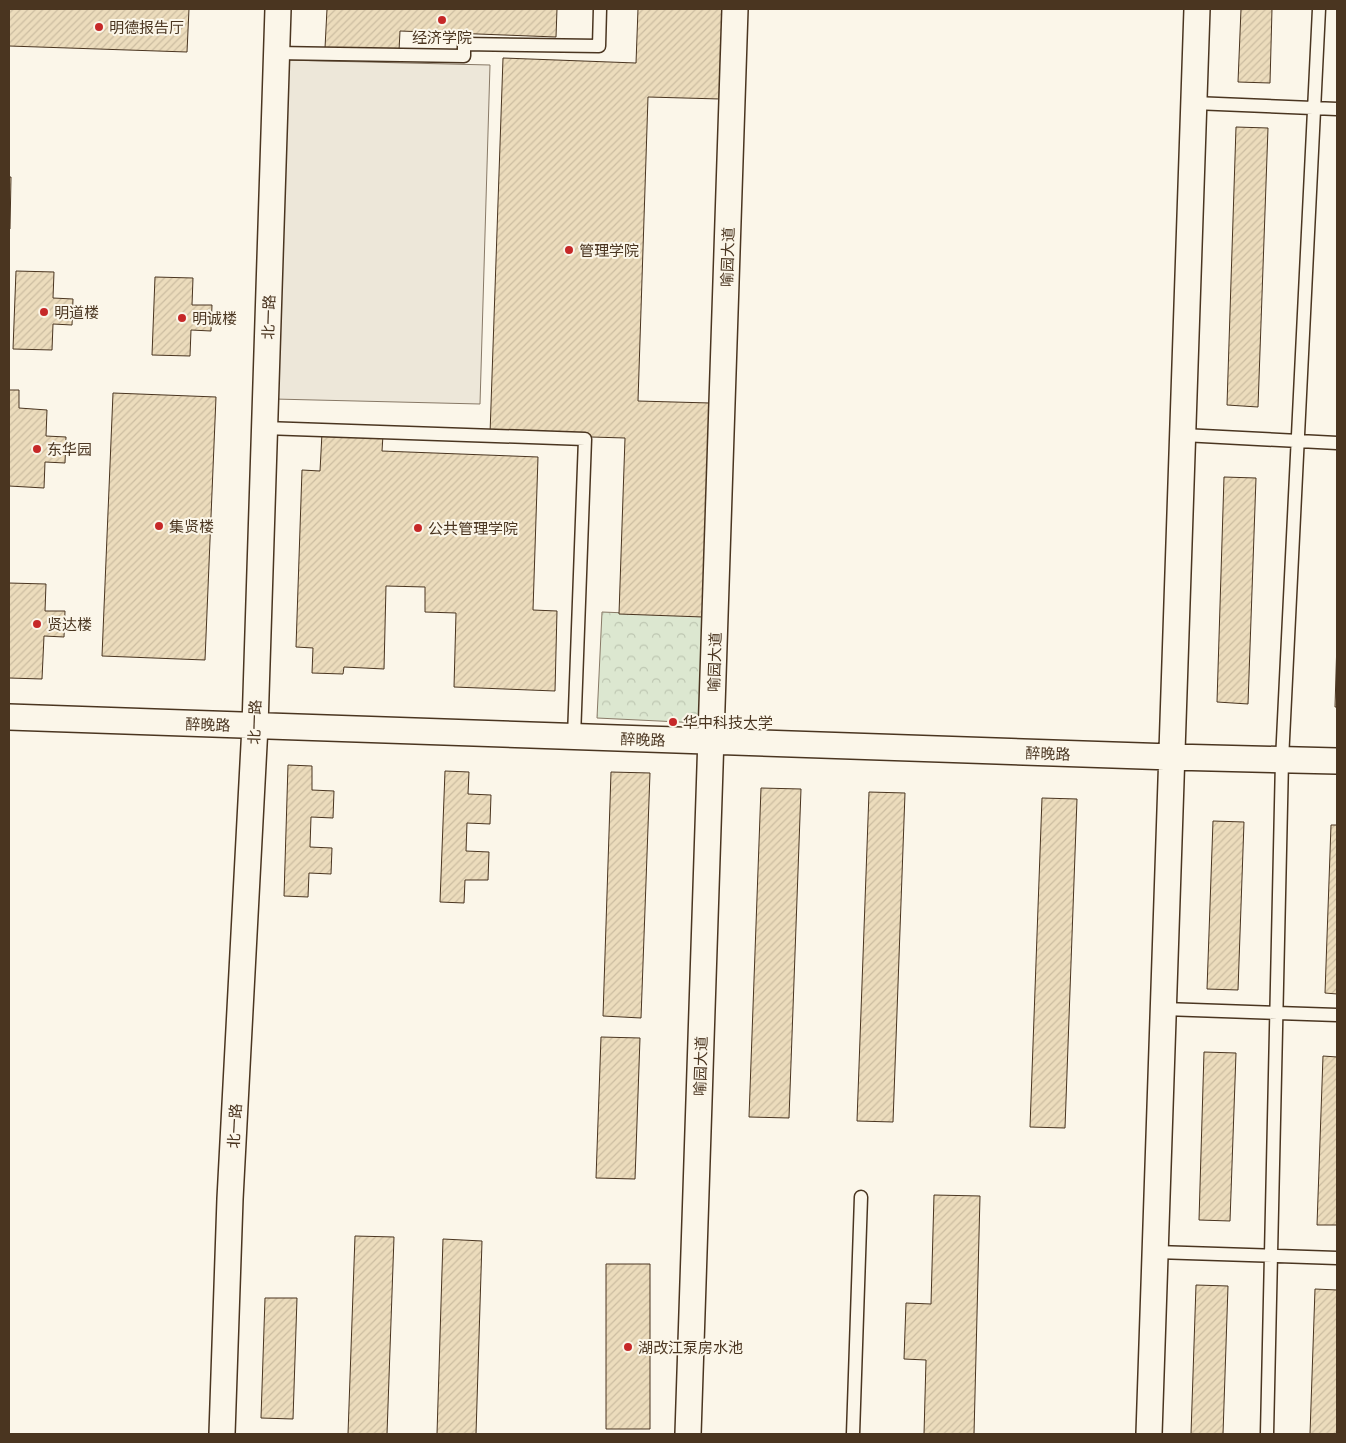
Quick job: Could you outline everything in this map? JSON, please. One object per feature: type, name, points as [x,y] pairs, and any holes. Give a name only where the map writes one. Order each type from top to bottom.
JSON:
[{"type":"street","name":"北一路","points":[[222,1434],[230,1198],[255,726],[278,9]]},
{"type":"street","name":"喻园大道","points":[[688,1434],[735,9]]},
{"type":"street","points":[[1149,1434],[1197,9]]},
{"type":"street","name":"醉晚路","points":[[9,718],[1337,761]]},
{"type":"lane","points":[[276,53],[464,56],[464,44],[599,46],[600,9]]},
{"type":"lane","points":[[1267,1434],[1282,760],[1319,9]]},
{"type":"lane","points":[[1194,103],[1337,109]]},
{"type":"lane","points":[[264,428],[585,439],[574,737]]},
{"type":"lane","points":[[1183,435],[1337,443]]},
{"type":"lane","points":[[1164,1010],[1337,1015]]},
{"type":"lane","points":[[853,1434],[861,1197]]},
{"type":"lane","points":[[1156,1252],[1337,1258]]},
{"type":"green space","points":[[602,612],[702,616],[700,723],[597,718]]},
{"type":"shaded area","points":[[283,60],[490,65],[480,404],[274,399]]},
{"type":"building","name":"明德报告厅","points":[[9,9],[189,9],[187,52],[9,46]]},
{"type":"building","name":"经济学院","points":[[327,9],[557,9],[556,37],[400,31],[399,51],[325,48]]},
{"type":"building","name":"管理学院","points":[[638,9],[723,9],[720,99],[648,97],[638,401],[710,403],[703,617],[619,614],[625,438],[490,434],[503,58],[636,63]]},
{"type":"building","points":[[1241,9],[1272,9],[1270,83],[1238,82]]},
{"type":"building","points":[[1236,127],[1268,128],[1258,407],[1227,405]]},
{"type":"building","points":[[9,177],[11,177],[10,229],[9,229]]},
{"type":"building","name":"明道楼","points":[[16,271],[54,272],[53,298],[73,299],[72,325],[53,324],[52,350],[13,349]]},
{"type":"building","name":"明诚楼","points":[[155,277],[193,278],[192,305],[212,305],[211,331],[191,330],[190,356],[152,355]]},
{"type":"building","name":"东华园","points":[[9,390],[19,390],[19,408],[47,410],[46,436],[66,437],[65,463],[45,462],[44,488],[9,486]]},
{"type":"building","name":"集贤楼","points":[[113,393],[216,397],[205,660],[102,656]]},
{"type":"building","name":"公共管理学院","points":[[322,433],[383,435],[382,451],[538,457],[533,610],[557,611],[555,691],[454,687],[456,613],[425,612],[425,587],[386,586],[384,669],[344,667],[343,674],[312,673],[313,648],[296,647],[302,470],[320,471]]},
{"type":"building","points":[[1224,477],[1256,478],[1248,704],[1217,702]]},
{"type":"building","name":"贤达楼","points":[[9,583],[46,584],[45,611],[65,611],[64,637],[44,636],[42,679],[9,678]]},
{"type":"building","points":[[1337,640],[1337,707],[1335,707]]},
{"type":"building","points":[[288,765],[312,766],[312,790],[334,791],[333,818],[311,817],[310,847],[332,848],[331,874],[309,873],[308,897],[284,896]]},
{"type":"building","points":[[445,771],[469,772],[468,794],[491,795],[490,824],[467,823],[466,851],[489,852],[488,880],[465,880],[464,903],[440,902]]},
{"type":"building","points":[[611,772],[650,773],[641,1018],[603,1016]]},
{"type":"building","points":[[761,788],[801,789],[789,1118],[749,1117]]},
{"type":"building","points":[[869,792],[905,793],[893,1122],[857,1121]]},
{"type":"building","points":[[1042,798],[1077,799],[1065,1128],[1030,1127]]},
{"type":"building","points":[[1213,821],[1244,822],[1238,990],[1207,989]]},
{"type":"building","points":[[1331,825],[1337,825],[1337,994],[1325,993]]},
{"type":"building","points":[[601,1037],[640,1038],[635,1179],[596,1178]]},
{"type":"building","points":[[1204,1052],[1236,1053],[1230,1221],[1199,1220]]},
{"type":"building","points":[[1323,1056],[1337,1057],[1337,1225],[1317,1225]]},
{"type":"building","points":[[934,1195],[980,1196],[974,1434],[924,1434],[926,1360],[904,1359],[906,1303],[931,1304]]},
{"type":"building","points":[[355,1236],[394,1237],[387,1434],[348,1434]]},
{"type":"building","points":[[443,1239],[482,1241],[476,1434],[437,1434]]},
{"type":"building","name":"湖改江泵房水池","points":[[606,1264],[650,1264],[650,1429],[606,1429]]},
{"type":"building","points":[[1196,1285],[1228,1286],[1223,1434],[1191,1434]]},
{"type":"building","points":[[1315,1289],[1337,1290],[1337,1434],[1310,1434]]},
{"type":"building","points":[[265,1298],[297,1298],[293,1419],[261,1418]]},
{"type":"place","name":"经济学院","points":[[442,20]]},
{"type":"place","name":"明德报告厅","points":[[99,27]]},
{"type":"place","name":"管理学院","points":[[569,250]]},
{"type":"place","name":"明道楼","points":[[44,312]]},
{"type":"place","name":"明诚楼","points":[[182,318]]},
{"type":"place","name":"东华园","points":[[37,449]]},
{"type":"place","name":"集贤楼","points":[[159,526]]},
{"type":"place","name":"公共管理学院","points":[[418,528]]},
{"type":"place","name":"贤达楼","points":[[37,624]]},
{"type":"place","name":"华中科技大学","points":[[673,722]]},
{"type":"place","name":"湖改江泵房水池","points":[[628,1347]]}]
